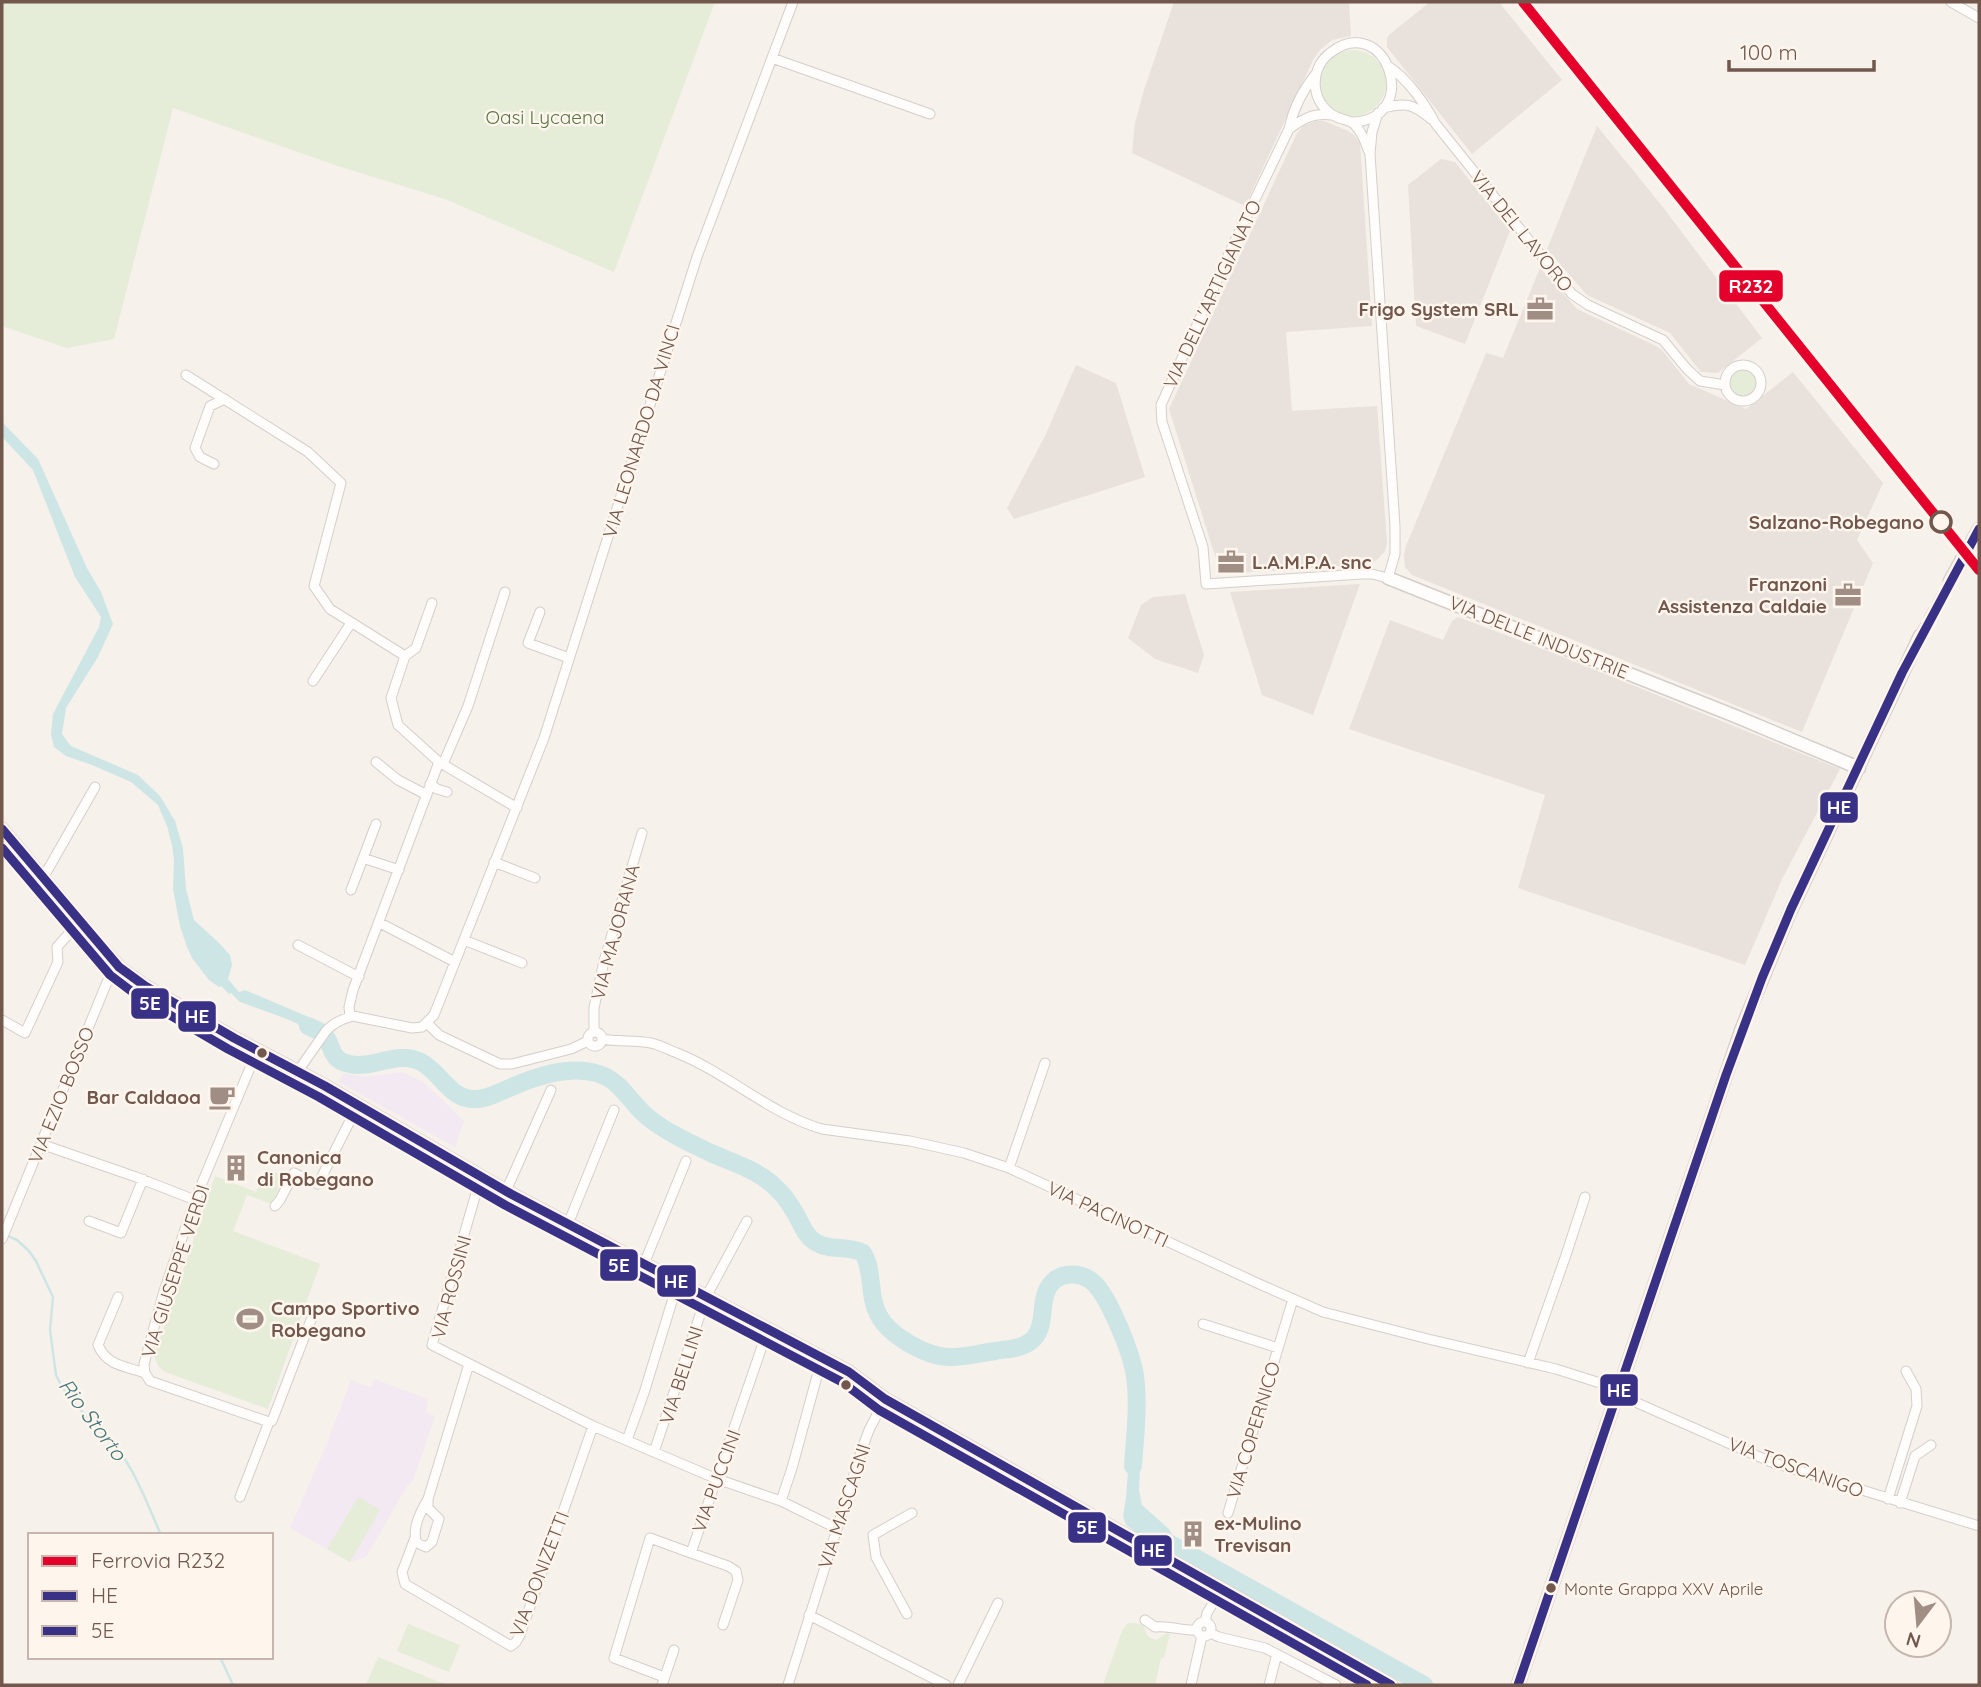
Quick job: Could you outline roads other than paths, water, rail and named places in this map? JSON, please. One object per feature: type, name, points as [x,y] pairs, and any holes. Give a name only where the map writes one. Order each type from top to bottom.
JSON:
[{"type":"street","name":"VIA LEONARDO DA VINCI","points":[[427,1023],[434,1015],[544,737],[697,257],[793,2]]},
{"type":"street","points":[[1951,2],[1979,18]]},
{"type":"street","name":"VIA DELL'ARTIGIANATO","points":[[1206,584],[1203,547],[1162,422],[1161,405],[1308,84],[1326,56],[1335,49],[1362,44],[1377,51],[1389,67]]},
{"type":"street","points":[[772,58],[930,114]]},
{"type":"street","points":[[1388,578],[1395,554],[1395,526],[1370,154],[1372,132],[1392,89],[1389,67]]},
{"type":"street","name":"VIA DEL LAVORO","points":[[1389,67],[1397,72],[1429,110],[1435,123]]},
{"type":"street","points":[[1315,75],[1317,96],[1333,115]]},
{"type":"street","name":"VIA DEL LAVORO","points":[[1381,110],[1406,104],[1416,107],[1435,123],[1572,294],[1588,305],[1663,340],[1700,381],[1725,385]]},
{"type":"street","points":[[1289,130],[1312,115],[1333,115],[1352,122],[1364,121],[1381,110]]},
{"type":"street","points":[[1352,122],[1363,136],[1370,154]]},
{"type":"street","name":"VIA DEL LAVORO","points":[[1741,364],[1753,367],[1762,382],[1759,393],[1744,401],[1732,398],[1725,385],[1726,375],[1741,364]]},
{"type":"street","points":[[186,375],[308,452],[341,483],[314,586],[330,609],[405,656]]},
{"type":"street","points":[[214,464],[200,457],[195,448],[210,406],[225,399]]},
{"type":"street","points":[[1950,582],[1979,529]]},
{"type":"street","name":"VIA DELLE INDUSTRIE","points":[[1206,584],[1362,574],[1388,578],[1859,768]]},
{"type":"street","points":[[350,1017],[350,999],[430,784],[468,706],[505,592]]},
{"type":"street","points":[[432,603],[416,648],[405,656],[391,698],[398,725],[441,763],[517,808]]},
{"type":"street","points":[[540,612],[528,643],[569,658]]},
{"type":"street","points":[[313,681],[351,623]]},
{"type":"street","points":[[1518,1685],[1757,991],[1790,912],[1920,636]]},
{"type":"street","points":[[376,762],[398,780],[427,795]]},
{"type":"street","points":[[430,784],[447,792]]},
{"type":"street","points":[[43,878],[95,787]]},
{"type":"street","points":[[351,890],[376,824]]},
{"type":"street","points":[[2,829],[119,967],[156,994],[298,1071],[506,1191],[849,1372],[885,1399],[1391,1685]]},
{"type":"street","name":"VIA MAJORANA","points":[[594,1031],[594,1008],[599,984],[642,833]]},
{"type":"street","points":[[363,858],[400,870]]},
{"type":"street","points":[[494,862],[535,878]]},
{"type":"street","points":[[380,923],[455,962]]},
{"type":"street","points":[[2,1020],[25,1033],[58,962],[57,947],[81,924]]},
{"type":"street","points":[[464,940],[522,963]]},
{"type":"street","points":[[298,945],[359,977]]},
{"type":"street","name":"VIA EZIO BOSSO","points":[[2,1239],[107,982],[119,967]]},
{"type":"street","points":[[298,1071],[331,1025],[350,1017],[362,1017],[401,1027],[422,1027],[427,1023]]},
{"type":"street","name":"VIA PACINOTTI","points":[[427,1023],[439,1035],[500,1064],[512,1064],[560,1052],[588,1041],[597,1045],[602,1039],[651,1043],[692,1059],[809,1125],[943,1147],[1009,1168],[1323,1312],[1556,1369],[1618,1392]]},
{"type":"street","points":[[588,1041],[588,1036],[594,1031],[601,1035],[602,1039]]},
{"type":"street","name":"VIA GIUSEPPE VERDI","points":[[257,1051],[195,1200],[164,1291],[144,1364],[150,1381],[269,1422]]},
{"type":"street","points":[[1009,1168],[1045,1063]]},
{"type":"street","points":[[506,1191],[551,1090]]},
{"type":"street","points":[[275,1206],[293,1172],[318,1184],[358,1105]]},
{"type":"street","points":[[568,1224],[614,1110]]},
{"type":"street","points":[[41,1144],[195,1200]]},
{"type":"street","points":[[644,1264],[686,1161]]},
{"type":"street","name":"VIA ROSSINI","points":[[469,1364],[432,1345],[481,1176]]},
{"type":"street","points":[[89,1221],[121,1233],[142,1180]]},
{"type":"street","points":[[1528,1363],[1585,1197]]},
{"type":"street","name":"VIA BELLINI","points":[[654,1452],[706,1297],[747,1221]]},
{"type":"street","points":[[627,1440],[678,1282]]},
{"type":"street","points":[[118,1297],[98,1345],[108,1360],[145,1373]]},
{"type":"street","name":"VIA COPERNICO","points":[[1228,1513],[1293,1299]]},
{"type":"street","points":[[240,1497],[314,1312]]},
{"type":"street","name":"VIA COPERNICO","points":[[1203,1324],[1278,1348]]},
{"type":"street","name":"VIA PUCCINI","points":[[663,1681],[614,1658],[650,1538],[691,1553],[768,1329]]},
{"type":"street","points":[[781,1502],[822,1358]]},
{"type":"street","points":[[428,1499],[428,1508],[439,1519],[432,1542],[426,1547],[417,1543],[415,1538],[469,1364],[593,1426],[717,1479],[781,1502],[836,1528]]},
{"type":"street","points":[[1888,1499],[1917,1406],[1916,1389],[1906,1371]]},
{"type":"street","name":"VIA TOSCANIGO","points":[[1618,1392],[1771,1462],[1979,1526]]},
{"type":"street","name":"VIA MASCAGNI","points":[[788,1685],[869,1430],[885,1399]]},
{"type":"street","name":"VIA DONIZETTI","points":[[415,1538],[402,1572],[405,1584],[506,1644],[511,1646],[516,1643],[593,1426]]},
{"type":"street","points":[[1900,1503],[1915,1456],[1931,1445]]},
{"type":"street","points":[[907,1614],[876,1557],[873,1535],[912,1513]]},
{"type":"street","points":[[691,1553],[736,1571],[738,1580],[723,1625]]},
{"type":"street","points":[[1191,1685],[1203,1633],[1210,1625],[1205,1622],[1207,1613],[1221,1590]]},
{"type":"street","points":[[958,1685],[998,1603]]},
{"type":"street","points":[[809,1615],[946,1685]]},
{"type":"street","points":[[1145,1620],[1155,1627],[1164,1626],[1203,1633],[1265,1648],[1336,1685]]},
{"type":"street","points":[[663,1681],[674,1650]]},
{"type":"street","points":[[1269,1685],[1277,1654]]},
{"type":"water","points":[[2,422],[38,459],[87,568],[101,592],[113,624],[98,657],[66,708],[62,734],[71,746],[138,775],[160,796],[175,821],[183,848],[186,889],[194,920],[230,955],[232,965],[228,979],[239,992],[245,990],[322,1025],[316,1037],[296,1023],[240,1002],[231,993],[209,980],[192,958],[180,926],[173,889],[172,845],[158,805],[131,782],[66,756],[54,747],[51,735],[53,714],[99,627],[101,617],[75,577],[33,470],[2,437]]},
{"type":"water","points":[[1130,1444],[1141,1445],[1139,1491],[1142,1505],[1169,1529],[1177,1543],[1189,1551],[1186,1556],[1126,1525],[1123,1516]]},
{"type":"waterway","points":[[308,1026],[324,1035],[334,1054],[343,1062],[362,1065],[392,1059],[411,1059],[421,1062],[453,1091],[468,1098],[484,1098],[529,1080],[564,1071],[588,1071],[607,1077],[644,1114],[664,1129],[754,1172],[769,1182],[787,1200],[813,1240],[828,1247],[863,1253],[869,1267],[875,1307],[883,1322],[898,1337],[929,1353],[960,1357],[1023,1346],[1037,1335],[1050,1285],[1066,1275],[1086,1278],[1095,1284],[1107,1302],[1120,1328],[1133,1366],[1137,1409],[1133,1466]]},
{"type":"waterway","name":"Rio Storto","points":[[8,1236],[29,1251],[53,1297],[50,1330],[56,1375],[69,1396],[125,1459],[160,1533]]},
{"type":"waterway","points":[[1167,1542],[1424,1685]]},
{"type":"waterway","name":"Rio Storto","points":[[221,1659],[233,1685]]},
{"type":"tunnel","points":[[1920,636],[1950,581]]},
{"type":"rail line","name":"R232","points":[[1523,2],[1979,570]]},
{"type":"place","name":"Frigo System SRL","points":[[1540,309]]},
{"type":"place","name":"Salzano-Robegano","points":[[1941,522]]},
{"type":"place","name":"L.A.M.P.A. snc","points":[[1231,562]]},
{"type":"place","name":"Franzoni Assistenza Caldaie","points":[[1848,595]]},
{"type":"place","name":"Bar Caldaoa","points":[[222,1097]]},
{"type":"place","name":"Canonica di Robegano","points":[[236,1168]]},
{"type":"place","name":"Campo Sportivo Robegano","points":[[250,1319]]},
{"type":"place","name":"ex-Mulino Trevisan","points":[[1193,1534]]},
{"type":"place","name":"Monte Grappa XXV Aprile","points":[[1551,1588]]},
{"type":"park label","name":"Oasi Lycaena","points":[[545,117]]}]
